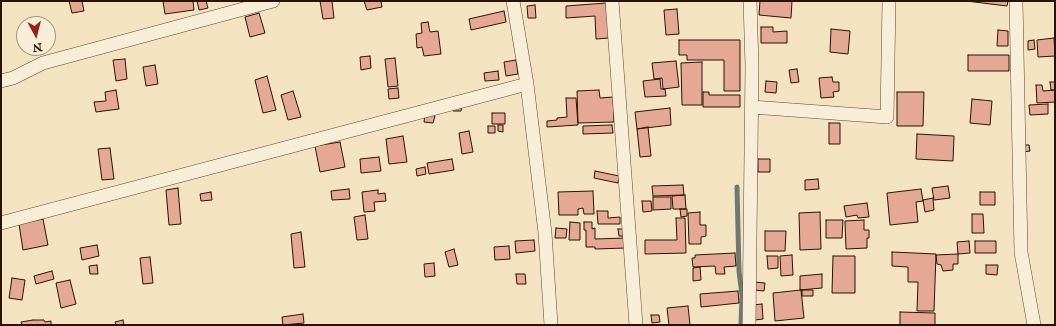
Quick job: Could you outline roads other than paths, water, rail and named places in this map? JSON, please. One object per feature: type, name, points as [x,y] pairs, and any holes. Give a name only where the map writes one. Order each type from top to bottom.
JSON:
[{"type":"street","points":[[1,81],[13,78],[43,63],[273,1]]},
{"type":"street","points":[[513,1],[527,84],[545,233],[551,325]]},
{"type":"street","points":[[612,1],[636,325]]},
{"type":"street","points":[[749,325],[752,107],[750,1]]},
{"type":"street","points":[[752,107],[886,117],[889,1]]},
{"type":"street","points":[[1016,1],[1021,252],[1034,325]]},
{"type":"street","points":[[1,223],[527,84]]},
{"type":"waterway","points":[[737,187],[739,271],[742,295],[741,325]]}]
